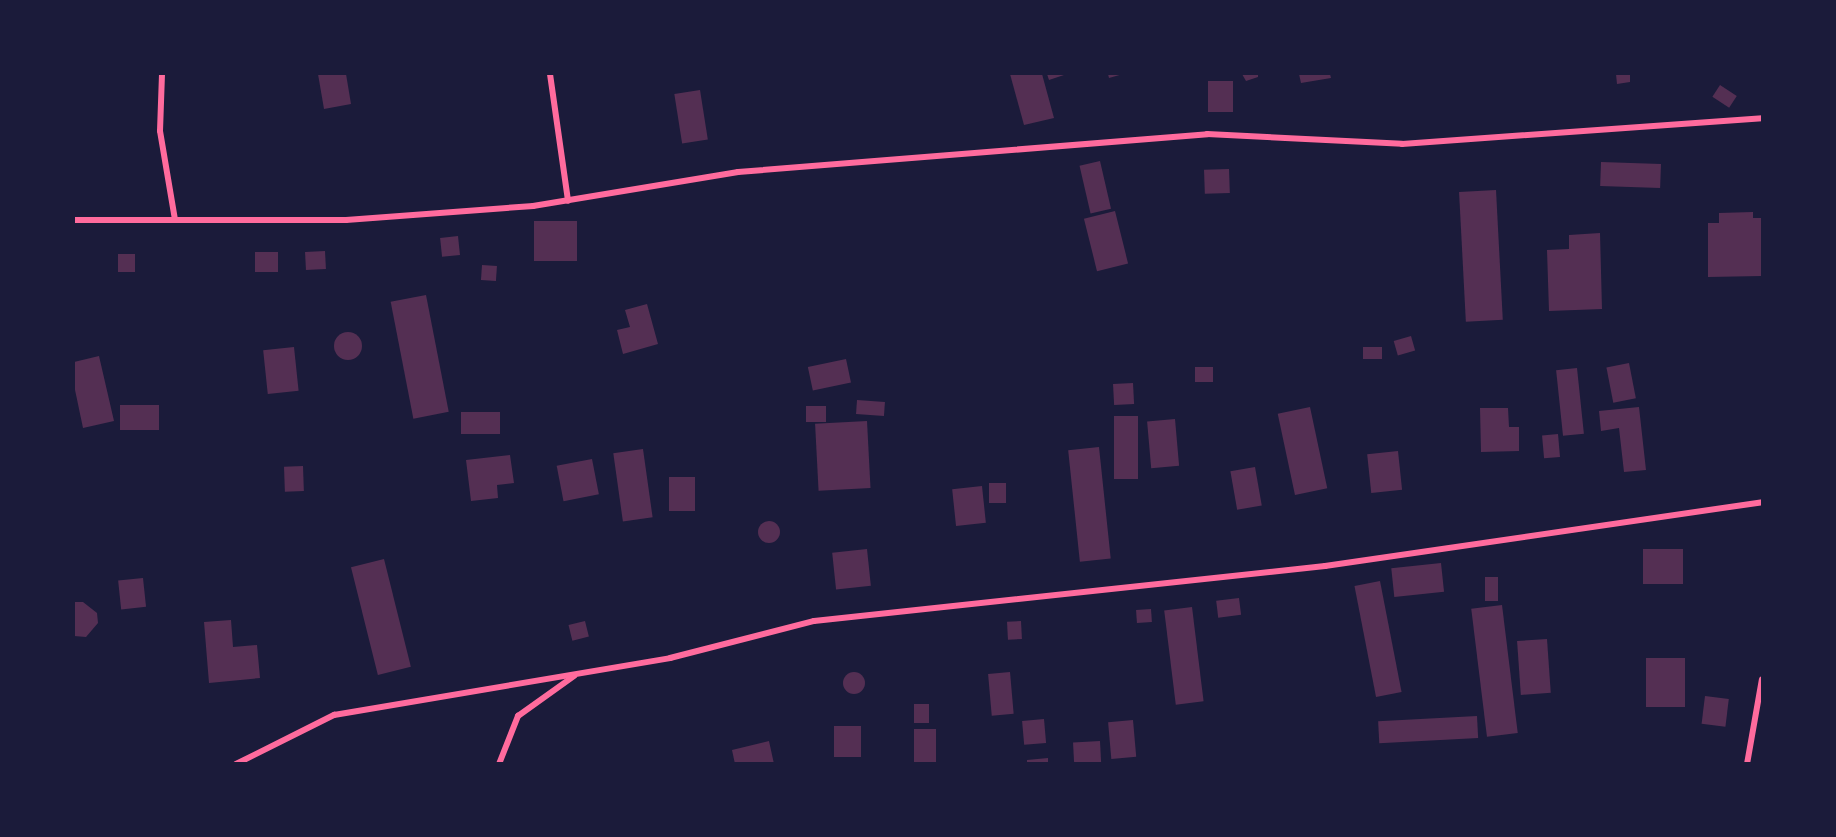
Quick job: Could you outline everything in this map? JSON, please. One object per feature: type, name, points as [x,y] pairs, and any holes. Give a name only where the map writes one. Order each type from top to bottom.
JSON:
[{"type":"street","points":[[162,74],[160,131],[175,220]]},
{"type":"street","points":[[550,74],[568,201]]},
{"type":"street","points":[[74,220],[346,220],[568,201],[738,172],[1063,143],[1207,134],[1402,144],[1762,118]]},
{"type":"street","points":[[236,764],[334,715],[669,658],[814,621],[1325,566],[1762,501]]},
{"type":"street","points":[[499,764],[518,716],[577,674]]},
{"type":"street","points":[[1747,764],[1762,679]]},
{"type":"building","points":[[318,74],[346,74],[351,104],[324,109]]},
{"type":"building","points":[[1010,74],[1042,74],[1054,118],[1024,125]]},
{"type":"building","points":[[1047,74],[1067,74],[1049,80]]},
{"type":"building","points":[[1108,74],[1123,74],[1109,78]]},
{"type":"building","points":[[1242,74],[1258,74],[1258,77],[1246,81]]},
{"type":"building","points":[[1299,74],[1330,74],[1331,78],[1301,83]]},
{"type":"building","points":[[1616,74],[1630,74],[1630,82],[1617,84]]},
{"type":"building","points":[[1208,81],[1233,81],[1233,112],[1208,112]]},
{"type":"building","points":[[1720,85],[1737,96],[1729,108],[1712,97]]},
{"type":"building","points":[[700,90],[708,139],[682,143],[674,94]]},
{"type":"building","points":[[1100,161],[1111,209],[1091,213],[1080,166]]},
{"type":"building","points":[[1601,162],[1661,164],[1660,188],[1600,186]]},
{"type":"building","points":[[1229,169],[1230,193],[1205,194],[1204,170]]},
{"type":"building","points":[[1496,190],[1503,320],[1466,322],[1459,192]]},
{"type":"building","points":[[1115,211],[1128,263],[1097,271],[1084,219]]},
{"type":"building","points":[[1753,212],[1753,218],[1762,218],[1762,276],[1708,277],[1708,223],[1719,223],[1719,213]]},
{"type":"building","points":[[534,221],[577,221],[577,261],[534,261]]},
{"type":"building","points":[[1600,233],[1602,309],[1549,311],[1547,250],[1569,249],[1569,235]]},
{"type":"building","points":[[458,236],[460,255],[442,257],[440,238]]},
{"type":"building","points":[[325,251],[326,269],[306,270],[305,252]]},
{"type":"building","points":[[255,252],[278,252],[278,272],[255,272]]},
{"type":"building","points":[[118,254],[135,254],[135,272],[118,272]]},
{"type":"building","points":[[482,265],[497,266],[496,281],[481,280]]},
{"type":"building","points":[[426,295],[449,412],[413,419],[391,302]]},
{"type":"building","points":[[647,304],[658,344],[623,354],[617,330],[630,327],[625,310]]},
{"type":"building","points":[[348,332],[358,336],[362,346],[358,356],[348,360],[338,356],[334,346],[338,336]]},
{"type":"building","points":[[1411,336],[1415,350],[1398,355],[1394,341]]},
{"type":"building","points":[[294,347],[299,391],[268,394],[263,350]]},
{"type":"building","points":[[1363,347],[1382,347],[1382,359],[1363,359]]},
{"type":"building","points":[[99,356],[114,421],[83,428],[74,385],[74,362]]},
{"type":"building","points":[[846,359],[851,382],[813,391],[808,367]]},
{"type":"building","points":[[1629,363],[1636,398],[1613,403],[1606,367]]},
{"type":"building","points":[[1195,367],[1213,367],[1213,382],[1195,382]]},
{"type":"building","points":[[1577,368],[1584,434],[1563,436],[1556,370]]},
{"type":"building","points":[[1133,383],[1134,404],[1114,405],[1113,384]]},
{"type":"building","points":[[857,400],[885,402],[884,416],[856,414]]},
{"type":"building","points":[[120,405],[159,405],[159,430],[120,430]]},
{"type":"building","points":[[806,406],[826,406],[826,422],[806,422]]},
{"type":"building","points":[[1310,407],[1327,488],[1295,495],[1278,414]]},
{"type":"building","points":[[1639,407],[1646,470],[1624,472],[1619,428],[1601,431],[1599,411]]},
{"type":"building","points":[[1480,408],[1508,408],[1509,427],[1519,427],[1519,451],[1481,452]]},
{"type":"building","points":[[461,412],[500,412],[500,434],[461,434]]},
{"type":"building","points":[[1114,416],[1138,416],[1138,479],[1114,479]]},
{"type":"building","points":[[1175,419],[1179,466],[1151,468],[1147,421]]},
{"type":"building","points":[[867,421],[871,488],[819,491],[815,424]]},
{"type":"building","points":[[1558,434],[1560,457],[1544,458],[1542,435]]},
{"type":"building","points":[[1099,447],[1111,558],[1080,562],[1068,450]]},
{"type":"building","points":[[643,449],[653,517],[623,522],[613,453]]},
{"type":"building","points":[[1398,451],[1402,490],[1371,493],[1367,454]]},
{"type":"building","points":[[510,455],[514,483],[497,485],[498,498],[471,501],[466,460]]},
{"type":"building","points":[[592,459],[599,494],[564,501],[557,466]]},
{"type":"building","points":[[303,466],[304,491],[285,492],[284,467]]},
{"type":"building","points":[[1255,467],[1262,505],[1237,510],[1230,471]]},
{"type":"building","points":[[669,477],[695,477],[695,511],[669,511]]},
{"type":"building","points":[[989,483],[1006,483],[1006,503],[989,503]]},
{"type":"building","points":[[982,486],[986,523],[956,526],[952,489]]},
{"type":"building","points":[[769,521],[777,524],[780,532],[777,540],[769,543],[761,540],[758,532],[761,524]]},
{"type":"building","points":[[867,549],[871,586],[836,589],[832,553]]},
{"type":"building","points":[[1643,549],[1683,549],[1683,584],[1643,584]]},
{"type":"building","points":[[384,559],[411,667],[378,675],[351,567]]},
{"type":"building","points":[[1441,563],[1444,592],[1394,597],[1391,568]]},
{"type":"building","points":[[1485,577],[1498,577],[1498,601],[1485,601]]},
{"type":"building","points":[[143,578],[146,607],[121,609],[118,581]]},
{"type":"building","points":[[1380,581],[1402,692],[1376,697],[1354,586]]},
{"type":"building","points":[[1239,598],[1241,615],[1218,618],[1216,601]]},
{"type":"building","points":[[74,602],[83,602],[97,613],[98,623],[86,637],[74,636]]},
{"type":"building","points":[[1502,605],[1518,733],[1487,737],[1471,609]]},
{"type":"building","points":[[1192,607],[1204,701],[1176,705],[1164,610]]},
{"type":"building","points":[[1151,609],[1152,622],[1137,623],[1136,610]]},
{"type":"building","points":[[231,620],[233,647],[257,645],[260,678],[209,683],[204,622]]},
{"type":"building","points":[[585,621],[589,637],[572,641],[569,625]]},
{"type":"building","points":[[1021,621],[1022,639],[1008,640],[1007,622]]},
{"type":"building","points":[[1547,639],[1551,693],[1521,695],[1517,641]]},
{"type":"building","points":[[1646,658],[1685,658],[1685,707],[1646,707]]},
{"type":"building","points":[[854,672],[862,675],[865,683],[862,691],[854,694],[846,691],[843,683],[846,675]]},
{"type":"building","points":[[1010,672],[1014,714],[992,716],[988,674]]},
{"type":"building","points":[[1705,696],[1729,699],[1725,727],[1702,724]]},
{"type":"building","points":[[914,704],[929,704],[929,723],[914,723]]},
{"type":"building","points":[[1477,716],[1478,738],[1379,743],[1378,721]]},
{"type":"building","points":[[1044,719],[1046,743],[1024,745],[1022,721]]},
{"type":"building","points":[[1133,720],[1136,757],[1111,759],[1108,722]]},
{"type":"building","points":[[834,726],[861,726],[861,757],[834,757]]},
{"type":"building","points":[[914,729],[936,729],[936,764],[914,764]]},
{"type":"building","points":[[769,741],[774,764],[735,764],[732,750]]},
{"type":"building","points":[[1100,741],[1101,762],[1074,763],[1073,742]]},
{"type":"building","points":[[1048,758],[1048,764],[1027,764],[1027,760]]}]
